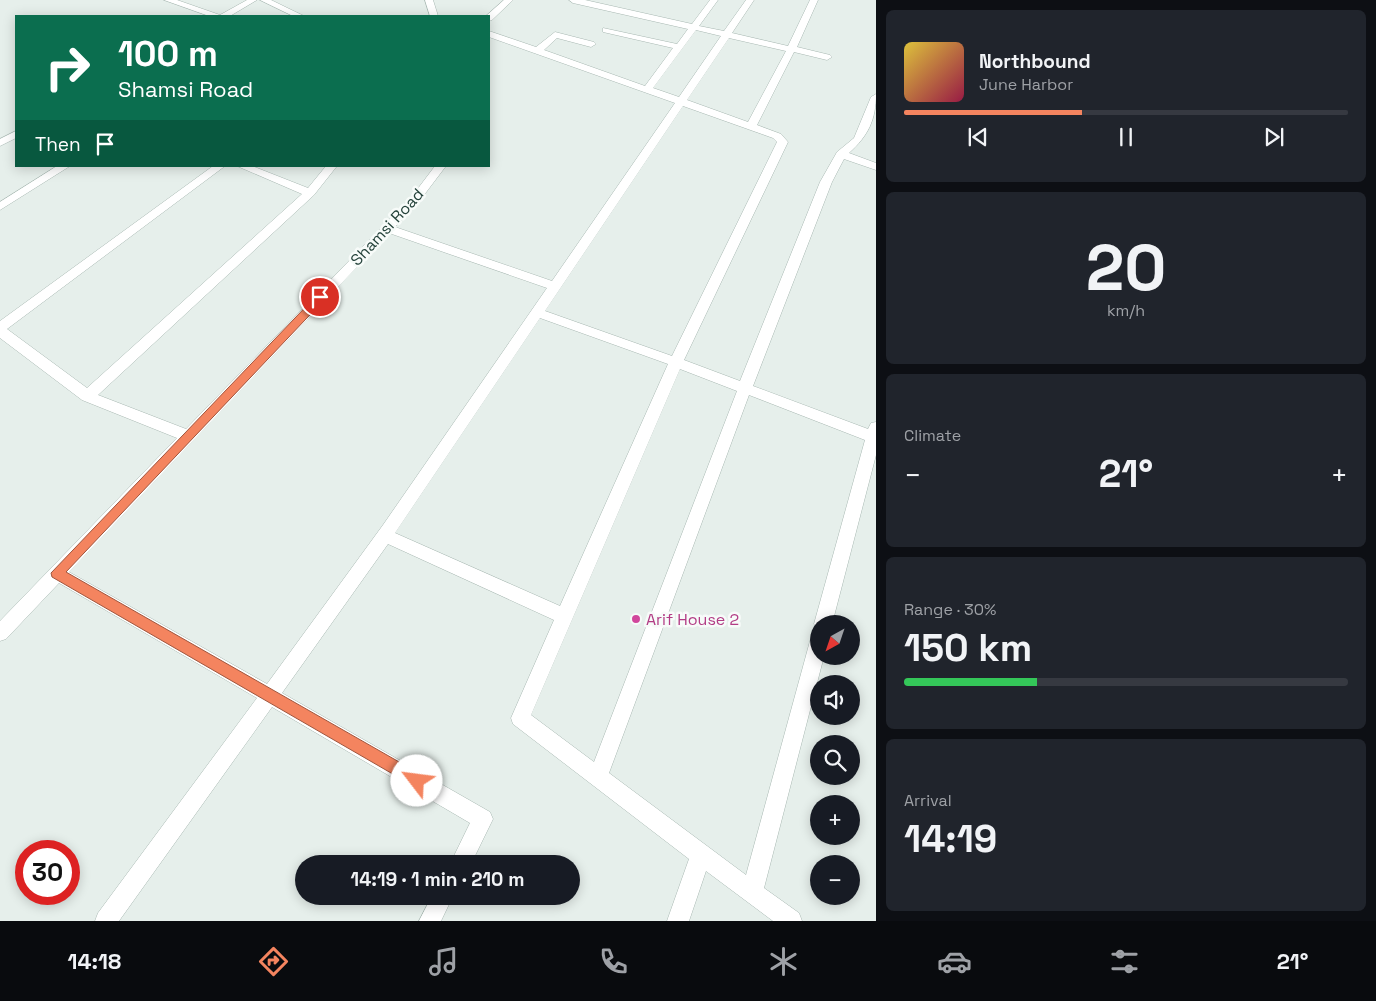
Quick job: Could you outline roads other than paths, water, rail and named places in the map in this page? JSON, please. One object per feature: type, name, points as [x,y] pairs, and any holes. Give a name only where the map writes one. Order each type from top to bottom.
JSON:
[{"type":"street","points":[[168,0],[214,15]]},
{"type":"street","points":[[226,15],[253,0]]},
{"type":"street","points":[[264,0],[298,15]]},
{"type":"street","points":[[429,0],[434,15]]},
{"type":"street","points":[[490,17],[509,0]]},
{"type":"street","points":[[573,0],[827,57]]},
{"type":"street","points":[[647,90],[714,0]]},
{"type":"street","points":[[106,921],[384,536],[679,101],[728,35],[750,0]]},
{"type":"street","points":[[751,126],[792,50],[814,0]]},
{"type":"street","points":[[606,30],[680,47]]},
{"type":"street","points":[[490,34],[751,126],[777,136],[784,142],[676,362],[520,718],[791,921]]},
{"type":"street","points":[[537,51],[555,35],[591,44]]},
{"type":"street","points":[[598,777],[745,387],[826,182],[841,154],[859,140],[876,97]]},
{"type":"street","points":[[0,143],[15,135]]},
{"type":"street","points":[[841,154],[876,167]]},
{"type":"street","points":[[0,207],[63,167]]},
{"type":"street","points":[[187,436],[87,396],[0,329],[219,167]]},
{"type":"street","points":[[245,167],[310,193]]},
{"type":"street","points":[[87,396],[310,193],[331,167]]},
{"type":"street","name":"Shamsi Road","points":[[0,633],[417,197],[440,167]]},
{"type":"street","points":[[387,228],[554,286]]},
{"type":"street","points":[[536,312],[875,434],[826,615]]},
{"type":"street","points":[[384,536],[564,616]]},
{"type":"street","points":[[57,573],[483,819],[465,855]]},
{"type":"street","points":[[752,892],[813,665]]},
{"type":"street","points":[[678,921],[701,855]]},
{"type":"street","points":[[430,921],[438,905]]},
{"type":"place","name":"Arif House 2","points":[[636,619]]}]
